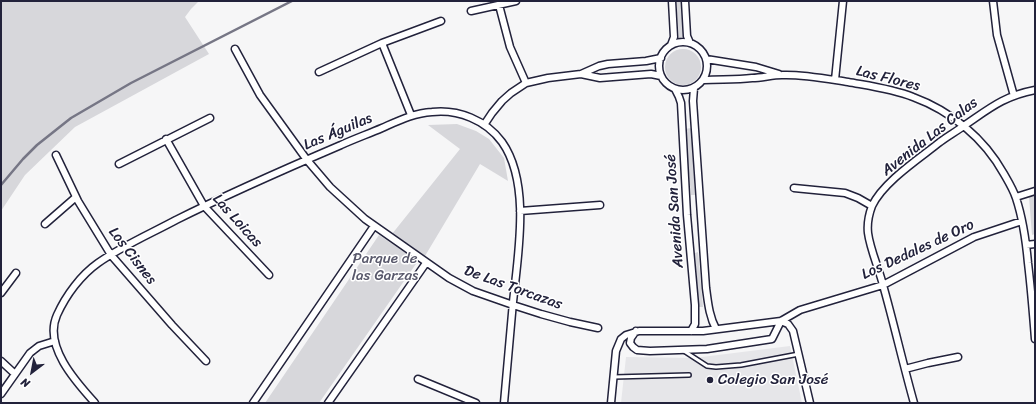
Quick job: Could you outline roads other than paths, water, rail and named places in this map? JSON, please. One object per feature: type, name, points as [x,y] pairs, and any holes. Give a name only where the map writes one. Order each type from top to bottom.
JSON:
[{"type":"street","points":[[471,10],[516,1]]},
{"type":"street","points":[[671,45],[674,37],[672,1]]},
{"type":"street","points":[[685,1],[690,43]]},
{"type":"street","points":[[835,80],[843,1]]},
{"type":"street","points":[[993,1],[997,35],[1014,96]]},
{"type":"street","points":[[499,5],[510,47],[526,83]]},
{"type":"street","points":[[319,72],[382,43],[441,21]]},
{"type":"street","points":[[678,42],[690,43],[701,50],[706,59],[708,69],[704,80],[694,88],[685,90],[675,89],[667,84],[661,76],[659,65],[661,58],[664,52],[671,45],[678,42]]},
{"type":"street","points":[[382,43],[410,115]]},
{"type":"street","name":"De Las Torcazas","points":[[235,49],[260,95],[307,160],[330,188],[374,226],[426,263],[473,291],[570,322],[598,328]]},
{"type":"street","points":[[484,124],[502,101],[526,83],[548,78],[581,74],[599,66],[608,64],[646,61],[661,58]]},
{"type":"street","name":"Las Flores","points":[[706,59],[756,67],[782,75]]},
{"type":"street","points":[[581,74],[600,78],[651,74],[661,76]]},
{"type":"street","name":"Las Flores","points":[[704,80],[782,75],[835,80],[877,87],[912,96],[950,115],[978,139],[992,155],[1016,196],[1026,245],[1035,339]]},
{"type":"street","name":"Avenida San José","points":[[694,88],[693,101],[706,288],[711,318],[716,329]]},
{"type":"street","name":"Avenida San José","points":[[675,89],[681,103],[687,215],[695,305],[695,324],[691,331]]},
{"type":"street","name":"Avenida Las Calas","points":[[914,403],[883,285],[869,239],[868,227],[872,206],[883,190],[907,168],[949,136],[1002,100],[1035,90]]},
{"type":"street","name":"Las Águilas","points":[[95,403],[65,366],[56,342],[54,328],[56,317],[67,297],[80,280],[96,264],[143,237],[204,206],[410,115],[434,111],[452,112],[484,124],[501,141],[510,157],[517,178],[521,222],[504,403]]},
{"type":"street","points":[[119,164],[210,118]]},
{"type":"street","name":"Las Loicas","points":[[166,140],[204,206],[269,275]]},
{"type":"street","name":"Los Cisnes","points":[[56,155],[76,197],[111,255],[172,325],[206,361]]},
{"type":"street","points":[[794,188],[845,193],[872,206]]},
{"type":"street","points":[[1016,196],[1035,191]]},
{"type":"street","points":[[45,224],[76,197]]},
{"type":"street","points":[[520,211],[600,205]]},
{"type":"street","name":"Los Dedales de Oro","points":[[781,321],[800,310],[883,285],[979,235],[1022,221]]},
{"type":"street","points":[[253,403],[374,226]]},
{"type":"street","points":[[1026,245],[1035,244]]},
{"type":"street","points":[[328,403],[426,263]]},
{"type":"street","points":[[1,293],[16,273]]},
{"type":"street","points":[[636,331],[631,338],[630,343],[637,350],[650,351],[720,348],[772,339],[781,321]]},
{"type":"street","points":[[611,403],[616,351],[622,338],[626,335],[639,330],[691,331],[781,321],[788,324],[793,331],[810,403]]},
{"type":"street","points":[[1,394],[26,358],[36,348],[44,344],[56,342]]},
{"type":"street","points":[[905,369],[928,362],[958,357]]},
{"type":"street","points":[[1,361],[15,374]]},
{"type":"street","points":[[418,378],[476,403]]},
{"type":"lane","points":[[682,350],[707,366],[716,367],[741,365],[799,354]]},
{"type":"lane","points":[[614,377],[689,375]]},
{"type":"waterway","points":[[1,185],[37,145],[71,118],[131,83],[292,1]]},
{"type":"place","name":"Colegio San José","points":[[710,380]]},
{"type":"park label","name":"Parque de las Garzas","points":[[385,268]]}]
